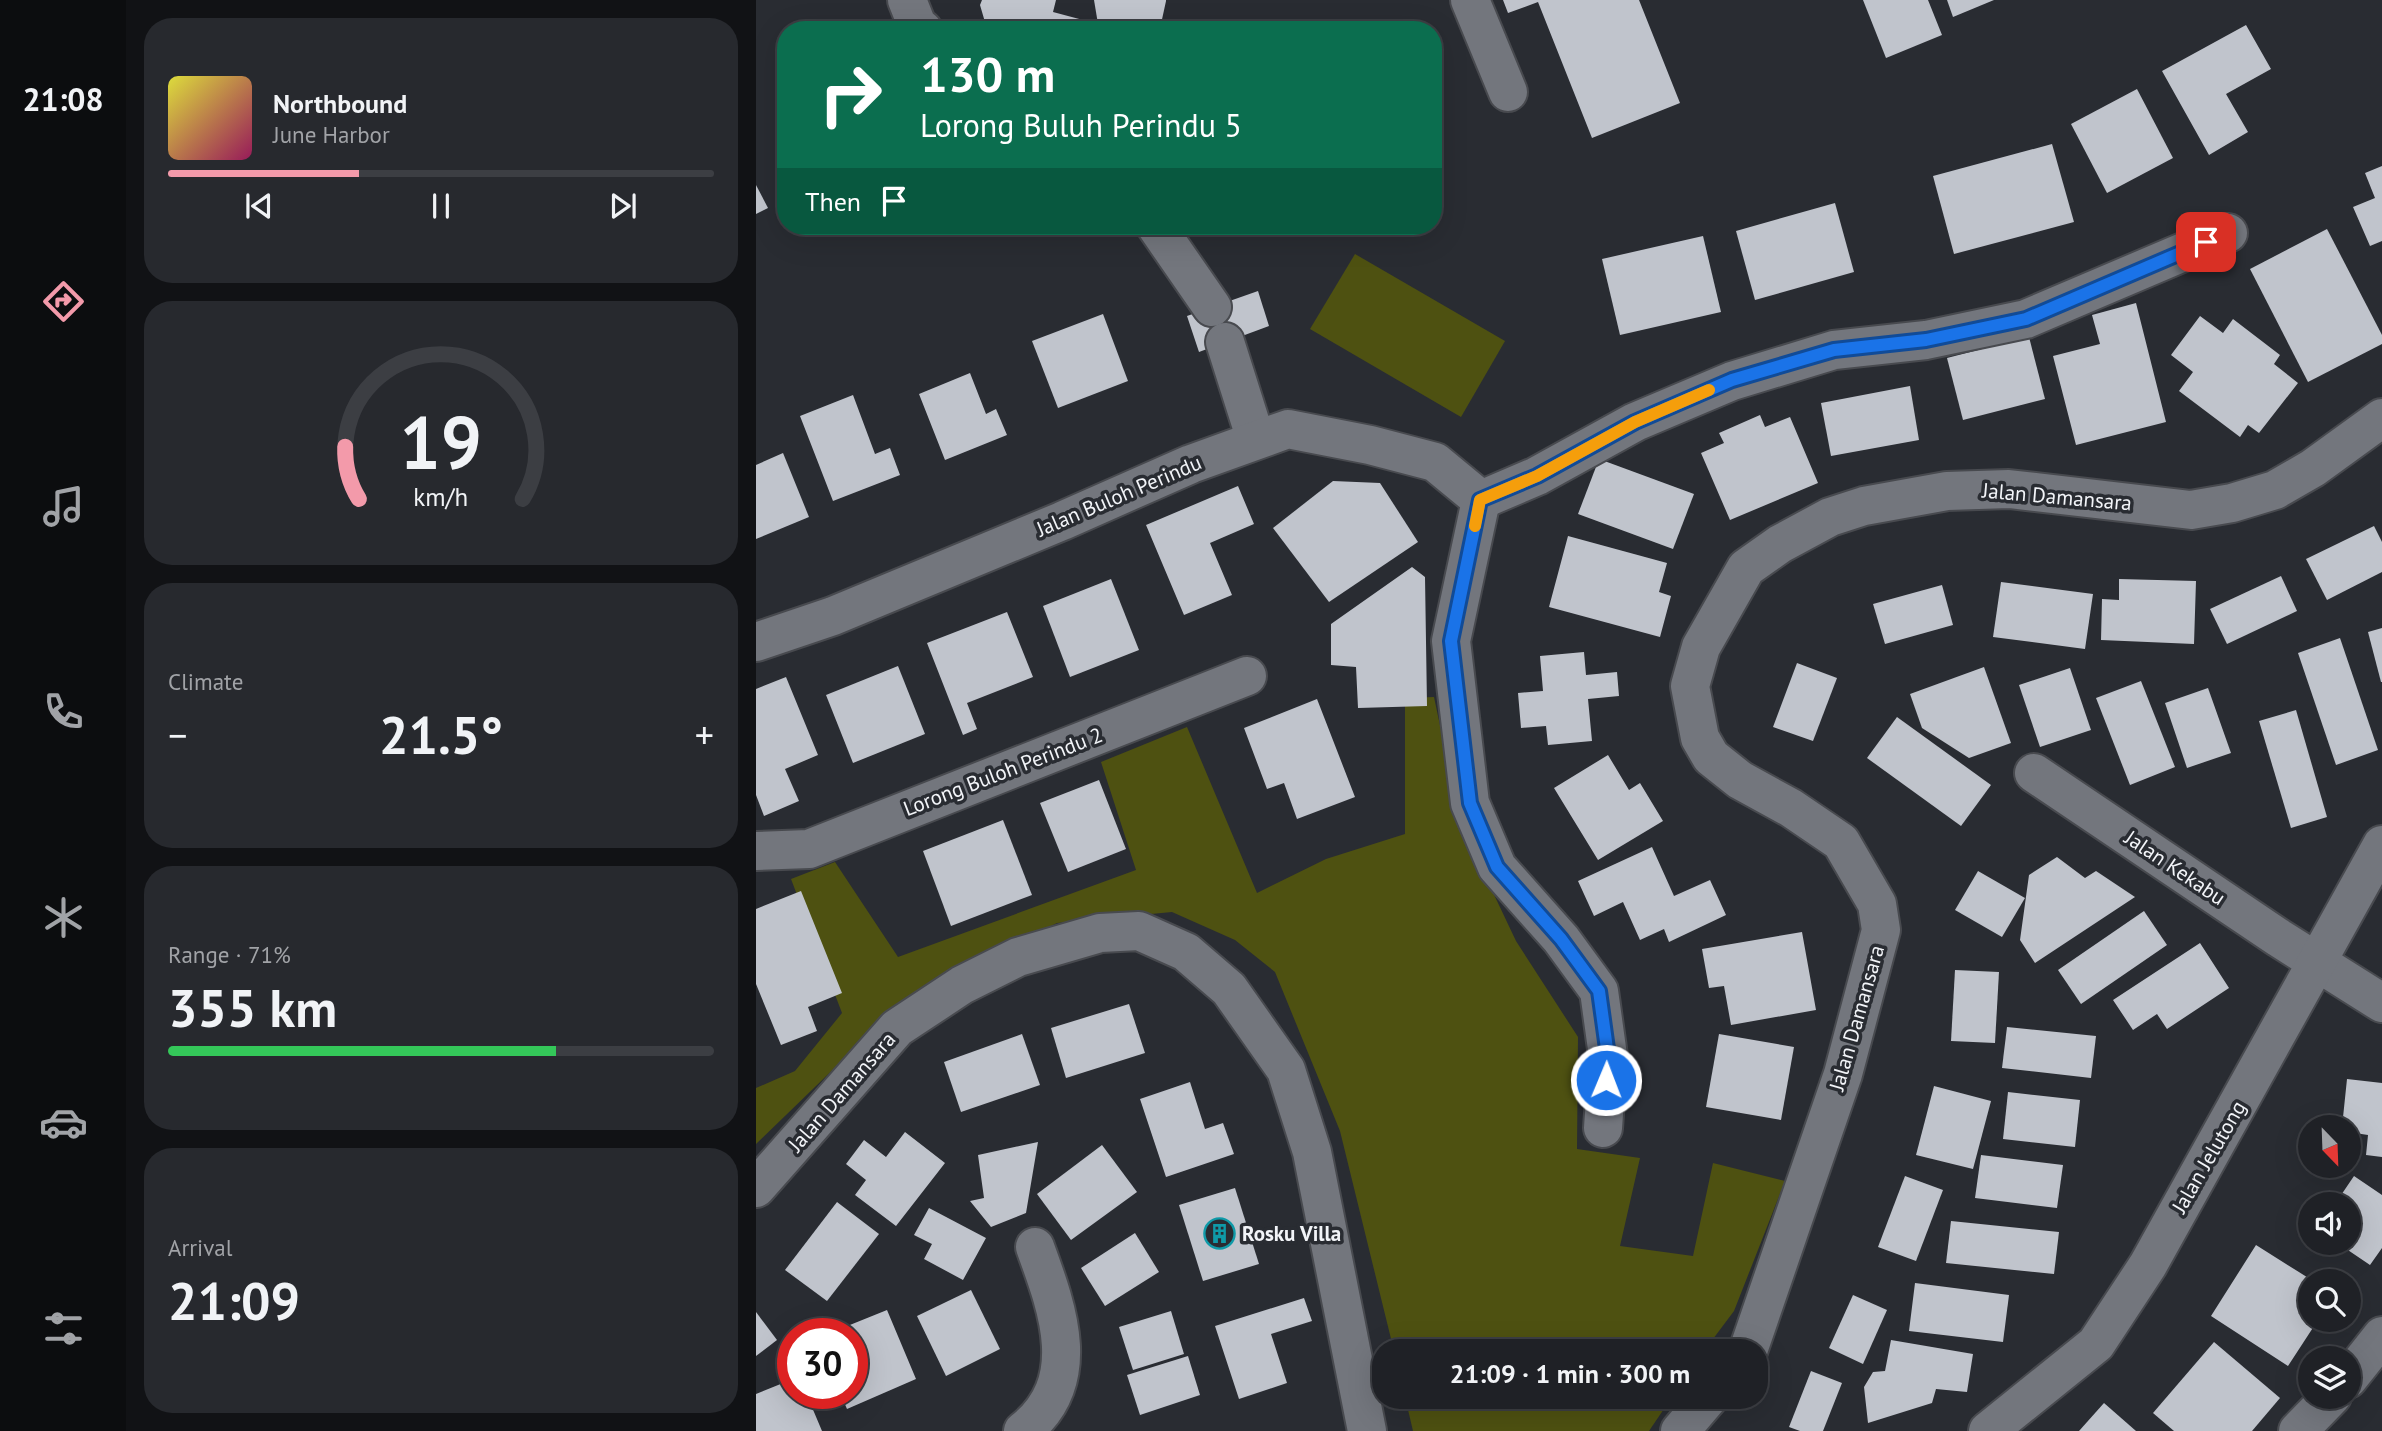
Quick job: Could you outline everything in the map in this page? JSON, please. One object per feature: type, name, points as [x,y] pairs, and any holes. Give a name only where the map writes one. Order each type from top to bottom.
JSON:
[{"type":"street","points":[[907,0],[915,21]]},
{"type":"street","points":[[1470,0],[1508,92]]},
{"type":"street","points":[[1603,1128],[1608,1056],[1599,991],[1561,939],[1497,867],[1470,803],[1451,641],[1480,500],[1537,476],[1635,422],[1732,380],[1834,350],[1926,340],[2026,319],[2228,233]]},
{"type":"street","points":[[1162,235],[1219,325],[1256,440]]},
{"type":"street","name":"Jalan Damansara","points":[[1752,1339],[1843,1074],[1881,930],[1877,904],[1841,842],[1791,808],[1740,780],[1711,757],[1700,738],[1690,686],[1700,647],[1746,568],[1780,544],[1830,517],[1864,506],[1947,491],[2009,489],[2191,510],[2232,503],[2275,490],[2313,468],[2382,418]]},
{"type":"street","name":"Jalan Buloh Perindu","points":[[756,642],[833,616],[1191,464],[1288,429],[1435,462],[1480,500]]},
{"type":"street","name":"Lorong Buloh Perindu 2","points":[[756,851],[808,849],[1247,676]]},
{"type":"street","name":"Jalan Kekabu","points":[[2034,773],[2317,963],[2382,1003]]},
{"type":"street","name":"Jalan Jelutong","points":[[1988,1431],[2096,1344],[2155,1253],[2382,845]]},
{"type":"street","name":"Jalan Damansara","points":[[756,1188],[897,1028],[962,985],[1018,957],[1100,933],[1139,931],[1186,951],[1228,989],[1286,1070],[1312,1152],[1367,1431]]},
{"type":"street","points":[[1023,1431],[1042,1416],[1063,1371],[1057,1306],[1035,1247]]},
{"type":"street","points":[[2361,1363],[2382,1336]]},
{"type":"street","points":[[1680,1431],[1699,1409]]},
{"type":"street","points":[[2298,1431],[2319,1409]]},
{"type":"shaded area","points":[[1355,254],[1505,341],[1461,417],[1310,329]]},
{"type":"shaded area","points":[[1434,697],[1461,825],[1516,941],[1578,1037],[1577,1149],[1640,1158],[1620,1246],[1693,1256],[1713,1163],[1785,1181],[1734,1311],[1713,1339],[1391,1339],[1340,1131],[1275,972],[1235,940],[1172,912],[1057,923],[910,995],[756,1144],[756,1088],[795,1071],[842,1013],[791,879],[835,862],[898,957],[1136,870],[1101,762],[1187,727],[1257,893],[1326,859],[1405,834],[1405,698]]},
{"type":"shaded area","points":[[1408,1409],[1664,1409],[1649,1431],[1413,1431]]},
{"type":"building","points":[[982,0],[1056,0],[1053,12],[1083,20],[985,21],[980,5]]},
{"type":"building","points":[[1094,0],[1166,0],[1162,21],[1098,21]]},
{"type":"building","points":[[1503,0],[1639,0],[1680,103],[1592,138],[1538,2],[1508,13]]},
{"type":"building","points":[[1863,0],[1928,0],[1942,35],[1886,58]]},
{"type":"building","points":[[1947,0],[1994,0],[1953,17]]},
{"type":"building","points":[[2246,25],[2271,69],[2226,94],[2248,132],[2209,155],[2162,71]]},
{"type":"building","points":[[2137,89],[2173,158],[2107,193],[2071,124]]},
{"type":"building","points":[[2052,144],[2074,222],[1954,254],[1933,176]]},
{"type":"building","points":[[2382,166],[2382,241],[2370,246],[2353,207],[2375,198],[2365,173]]},
{"type":"building","points":[[756,185],[768,208],[756,214]]},
{"type":"building","points":[[1835,203],[1854,272],[1755,300],[1736,231]]},
{"type":"building","points":[[2327,229],[2382,335],[2382,344],[2308,382],[2250,269]]},
{"type":"building","points":[[1703,236],[1721,312],[1620,335],[1602,259]]},
{"type":"building","points":[[1258,291],[1269,326],[1199,352],[1187,316]]},
{"type":"building","points":[[2136,303],[2166,422],[2076,445],[2053,356],[2100,344],[2092,315]]},
{"type":"building","points":[[1103,314],[1128,381],[1058,408],[1032,341]]},
{"type":"building","points":[[2200,316],[2223,333],[2233,319],[2280,355],[2274,364],[2298,383],[2259,433],[2248,425],[2240,437],[2179,391],[2193,372],[2171,355]]},
{"type":"building","points":[[2029,337],[2045,399],[1963,420],[1947,358]]},
{"type":"building","points":[[970,373],[986,414],[996,409],[1007,435],[945,460],[919,394]]},
{"type":"building","points":[[1910,386],[1919,440],[1831,456],[1821,403]]},
{"type":"building","points":[[853,395],[875,454],[890,448],[900,475],[833,501],[800,416]]},
{"type":"building","points":[[1760,415],[1765,427],[1790,417],[1818,483],[1730,520],[1701,453],[1724,443],[1719,433]]},
{"type":"building","points":[[783,453],[809,517],[756,539],[756,465]]},
{"type":"building","points":[[1599,459],[1694,494],[1673,549],[1578,514]]},
{"type":"building","points":[[1333,481],[1380,483],[1418,542],[1329,602],[1273,528]]},
{"type":"building","points":[[1238,486],[1254,524],[1210,543],[1232,595],[1184,615],[1146,525]]},
{"type":"building","points":[[2374,526],[2382,542],[2382,572],[2327,600],[2306,559]]},
{"type":"building","points":[[1568,536],[1667,563],[1659,592],[1671,596],[1660,637],[1549,607]]},
{"type":"building","points":[[1412,567],[1425,577],[1427,706],[1358,708],[1356,667],[1331,665],[1331,624]]},
{"type":"building","points":[[2281,576],[2297,611],[2227,644],[2210,609]]},
{"type":"building","points":[[1111,579],[1139,650],[1070,677],[1043,606]]},
{"type":"building","points":[[2119,579],[2196,581],[2194,644],[2101,640],[2102,599],[2119,600]]},
{"type":"building","points":[[2001,582],[2093,594],[2085,649],[1993,637]]},
{"type":"building","points":[[1942,585],[1953,625],[1885,644],[1873,604]]},
{"type":"building","points":[[1007,612],[1033,677],[967,703],[977,729],[963,735],[927,643]]},
{"type":"building","points":[[2382,628],[2382,682],[2381,682],[2368,632]]},
{"type":"building","points":[[2340,638],[2378,750],[2336,765],[2298,653]]},
{"type":"building","points":[[1584,652],[1586,675],[1617,672],[1619,696],[1588,699],[1592,741],[1548,745],[1546,726],[1521,728],[1518,693],[1543,691],[1540,656]]},
{"type":"building","points":[[1797,663],[1837,678],[1813,741],[1773,727]]},
{"type":"building","points":[[898,666],[925,734],[853,763],[826,695]]},
{"type":"building","points":[[1984,667],[2011,743],[1969,758],[1922,728],[1910,694]]},
{"type":"building","points":[[2070,668],[2091,730],[2040,747],[2019,685]]},
{"type":"building","points":[[786,677],[818,755],[785,769],[799,801],[764,816],[756,795],[756,689]]},
{"type":"building","points":[[2141,681],[2175,767],[2130,785],[2096,698]]},
{"type":"building","points":[[2208,688],[2231,753],[2187,768],[2165,703]]},
{"type":"building","points":[[1317,699],[1355,797],[1297,819],[1284,783],[1267,789],[1244,728]]},
{"type":"building","points":[[2296,710],[2327,817],[2291,828],[2259,721]]},
{"type":"building","points":[[1897,717],[1991,785],[1961,826],[1867,758]]},
{"type":"building","points":[[1608,755],[1629,790],[1640,783],[1663,821],[1598,860],[1554,788]]},
{"type":"building","points":[[1099,780],[1126,849],[1068,872],[1040,803]]},
{"type":"building","points":[[1003,820],[1032,895],[951,926],[923,851]]},
{"type":"building","points":[[1652,847],[1674,896],[1710,880],[1726,915],[1669,942],[1664,929],[1640,940],[1623,902],[1594,916],[1578,881]]},
{"type":"building","points":[[2057,857],[2085,878],[2096,871],[2135,897],[2035,963],[2020,940],[2029,875]]},
{"type":"building","points":[[1978,871],[2025,898],[2002,937],[1955,910]]},
{"type":"building","points":[[801,891],[842,993],[808,1007],[817,1031],[781,1045],[756,984],[756,909]]},
{"type":"building","points":[[2144,911],[2167,945],[2081,1004],[2058,970]]},
{"type":"building","points":[[1802,932],[1816,1010],[1731,1025],[1724,986],[1709,988],[1702,949]]},
{"type":"building","points":[[2200,943],[2229,988],[2167,1029],[2157,1014],[2133,1030],[2113,1000]]},
{"type":"building","points":[[1955,970],[1999,972],[1995,1043],[1951,1041]]},
{"type":"building","points":[[1129,1004],[1145,1053],[1066,1078],[1051,1028]]},
{"type":"building","points":[[2007,1027],[2096,1036],[2091,1078],[2002,1068]]},
{"type":"building","points":[[1022,1034],[1040,1085],[961,1112],[944,1062]]},
{"type":"building","points":[[1719,1034],[1794,1047],[1781,1120],[1706,1107]]},
{"type":"building","points":[[2347,1079],[2382,1083],[2382,1157],[2366,1155],[2368,1135],[2361,1134],[2361,1115],[2343,1115]]},
{"type":"building","points":[[1190,1082],[1205,1129],[1223,1123],[1234,1154],[1166,1177],[1140,1099]]},
{"type":"building","points":[[1934,1086],[1991,1101],[1973,1169],[1916,1155]]},
{"type":"building","points":[[2008,1092],[2080,1100],[2075,1147],[2003,1139]]},
{"type":"building","points":[[905,1132],[945,1163],[896,1226],[855,1195],[866,1180],[846,1164],[864,1140],[886,1157]]},
{"type":"building","points":[[1038,1142],[1026,1213],[991,1227],[970,1201],[984,1198],[978,1155]]},
{"type":"building","points":[[1102,1145],[1137,1192],[1071,1240],[1037,1194]]},
{"type":"building","points":[[1981,1155],[2063,1165],[2057,1208],[1975,1198]]},
{"type":"building","points":[[1905,1176],[1943,1190],[1916,1261],[1878,1247]]},
{"type":"building","points":[[2353,1178],[2357,1178],[2382,1195],[2382,1248],[2370,1265],[2355,1255],[2361,1255],[2361,1192],[2343,1192]]},
{"type":"building","name":"Rosku Villa","points":[[1235,1188],[1259,1264],[1203,1281],[1179,1205]]},
{"type":"building","points":[[837,1202],[879,1234],[827,1301],[785,1270]]},
{"type":"building","points":[[929,1208],[986,1238],[963,1280],[924,1259],[932,1244],[914,1235]]},
{"type":"building","points":[[1951,1221],[2059,1232],[2054,1274],[1946,1263]]},
{"type":"building","points":[[1135,1233],[1159,1272],[1105,1306],[1081,1268]]},
{"type":"building","points":[[2256,1245],[2298,1271],[2298,1332],[2310,1332],[2301,1346],[2298,1346],[2288,1366],[2211,1316]]},
{"type":"building","points":[[1915,1283],[2009,1295],[2003,1342],[1909,1331]]},
{"type":"building","points":[[971,1290],[1000,1349],[946,1376],[917,1316]]},
{"type":"building","points":[[1853,1295],[1887,1310],[1863,1364],[1829,1348]]},
{"type":"building","points":[[1304,1298],[1312,1321],[1271,1334],[1287,1383],[1239,1399],[1215,1326]]},
{"type":"building","points":[[887,1310],[916,1379],[868,1400],[868,1318]]},
{"type":"building","points":[[1171,1311],[1184,1354],[1133,1370],[1119,1327]]},
{"type":"building","points":[[756,1312],[777,1340],[756,1356]]},
{"type":"building","points":[[1891,1340],[1973,1354],[1967,1392],[1936,1389],[1932,1403],[1868,1423],[1864,1387],[1873,1372],[1885,1371]]},
{"type":"building","points":[[2214,1342],[2280,1398],[2252,1431],[2174,1431],[2153,1413]]},
{"type":"building","points":[[1188,1356],[1200,1395],[1140,1415],[1127,1375]]},
{"type":"building","points":[[1811,1371],[1842,1383],[1823,1431],[1800,1431],[1789,1427]]},
{"type":"building","points":[[777,1385],[777,1409],[813,1409],[822,1431],[756,1431],[756,1394]]},
{"type":"building","points":[[2104,1403],[2136,1431],[2079,1431]]},
{"type":"slow traffic","points":[[1475,526],[1480,500],[1537,476],[1635,422],[1709,390]]},
{"type":"place","name":"Rosku Villa","points":[[1219,1234]]},
{"type":"route","points":[[1606,1080],[1608,1056],[1599,991],[1561,939],[1497,867],[1470,803],[1451,641],[1480,500],[1537,476],[1635,422],[1732,380],[1834,350],[1926,340],[2026,319],[2206,242]]}]
